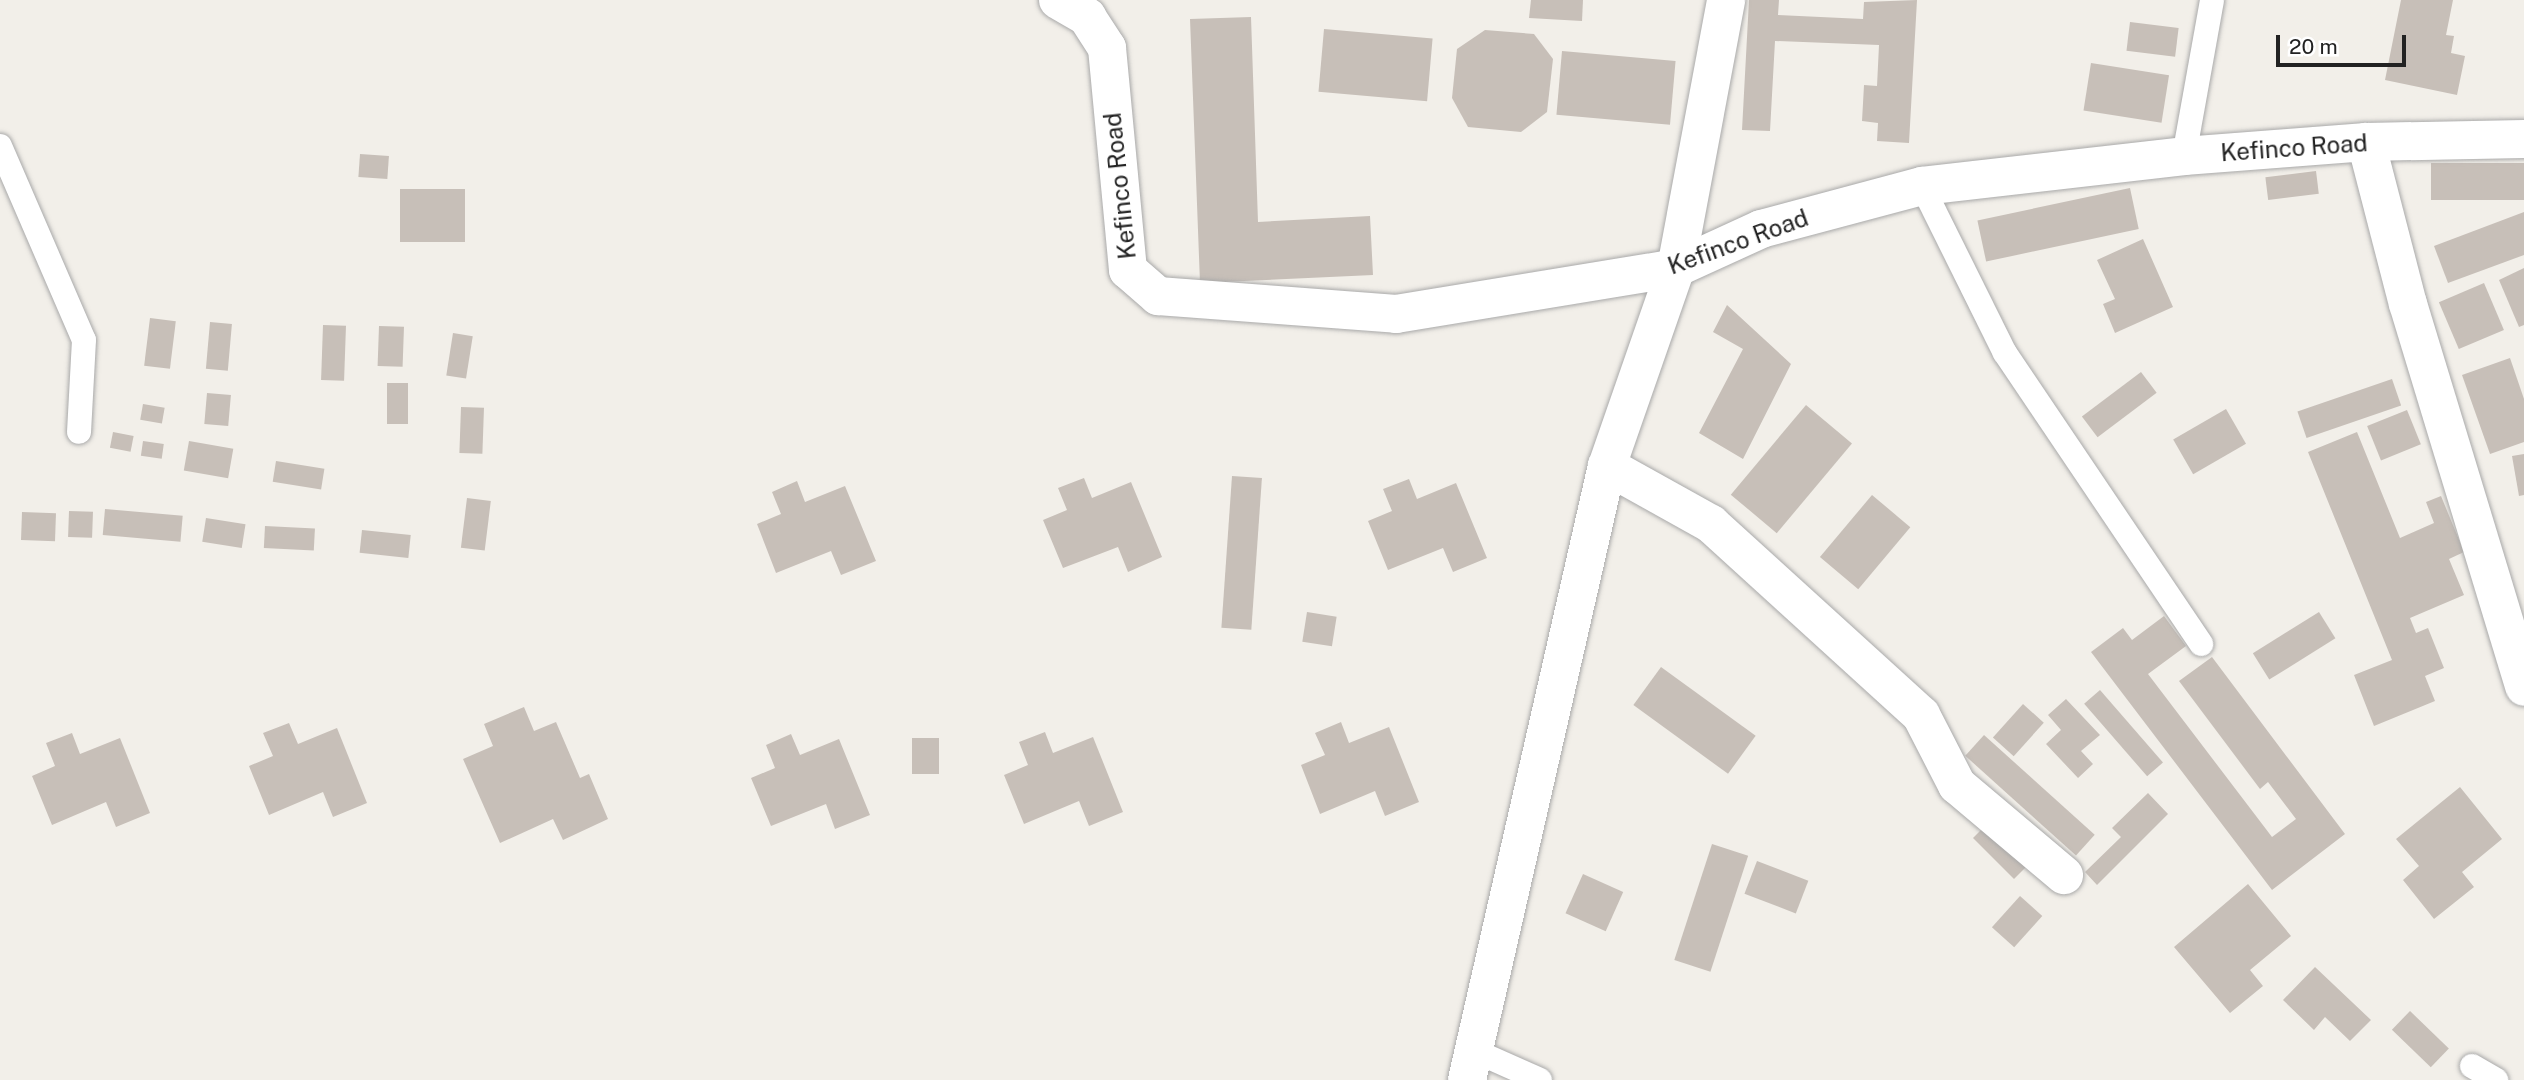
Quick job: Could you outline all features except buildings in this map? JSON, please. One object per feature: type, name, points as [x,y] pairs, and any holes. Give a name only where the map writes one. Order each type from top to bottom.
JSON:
[{"type":"street","name":"Kefinco Road","points":[[1058,0],[1087,17],[1107,48],[1128,270],[1158,296],[1396,314],[1676,268],[1761,229],[1922,186],[2184,156],[2366,142],[2524,139]]},
{"type":"street","points":[[1471,1065],[1607,466],[1676,268],[1726,0]]},
{"type":"street","points":[[2366,142],[2408,304],[2524,687]]},
{"type":"street","points":[[1607,466],[1711,524],[1921,715],[1957,785],[2064,875]]},
{"type":"lane","points":[[2184,156],[2213,0]]},
{"type":"lane","points":[[0,146],[84,340],[79,432]]},
{"type":"lane","points":[[1922,186],[2005,353],[2201,644]]},
{"type":"lane","points":[[1471,1065],[1540,1080]]},
{"type":"lane","points":[[2472,1066],[2496,1080]]}]
